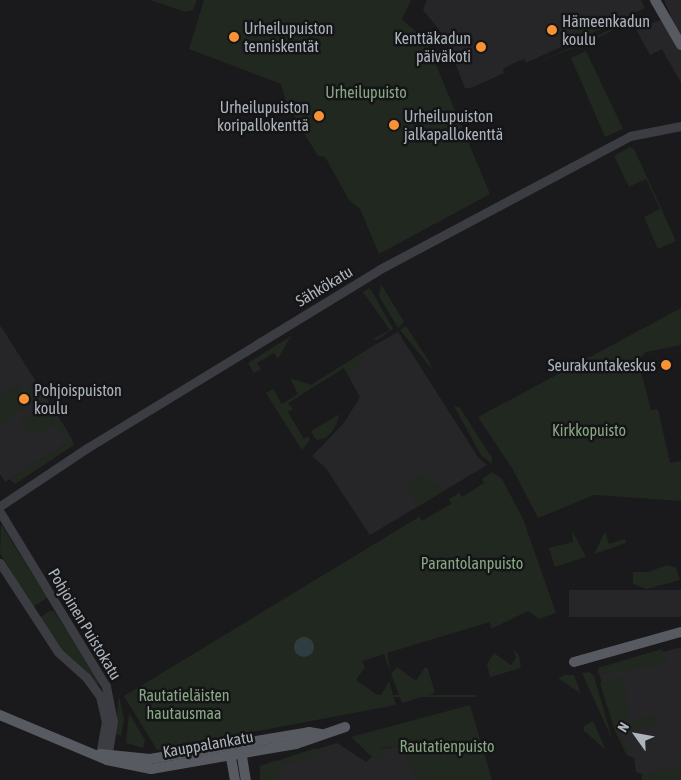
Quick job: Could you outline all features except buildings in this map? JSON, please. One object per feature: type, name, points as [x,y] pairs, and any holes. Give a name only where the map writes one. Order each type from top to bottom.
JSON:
[{"type":"main road","points":[[656,0],[681,45]]},
{"type":"main road","points":[[574,662],[681,632]]},
{"type":"main road","name":"Kauppalankatu","points":[[0,715],[105,756],[151,769],[231,757],[237,748]]},
{"type":"main road","name":"Kauppalankatu","points":[[105,756],[150,760],[322,734],[346,727]]},
{"type":"main road","points":[[237,748],[246,780]]},
{"type":"main road","points":[[231,757],[235,780]]},
{"type":"street","name":"Sähkökatu","points":[[0,506],[87,448],[380,269],[630,136],[681,126]]},
{"type":"street","name":"Pohjoinen Puistokatu","points":[[0,512],[106,686],[113,714],[105,756]]},
{"type":"street","name":"Pohjoinen Puistokatu","points":[[0,563],[58,652],[86,677],[100,696],[106,722],[105,756]]},
{"type":"shaded area","points":[[427,0],[641,0],[645,8],[526,63],[524,59],[516,62],[503,69],[504,73],[471,88],[465,88],[445,37],[423,10]]},
{"type":"shaded area","points":[[664,0],[681,0],[681,83],[662,49],[650,55],[636,29],[671,16]]},
{"type":"shaded area","name":"Pohjoispuiston koulu","points":[[0,325],[70,435],[66,444],[5,482],[0,474]]},
{"type":"shaded area","points":[[398,332],[478,457],[487,465],[370,535],[325,467],[312,456],[344,423],[360,397],[344,368],[371,347]]},
{"type":"shaded area","points":[[569,590],[681,590],[681,617],[569,617]]},
{"type":"shaded area","points":[[300,637],[308,637],[314,643],[314,651],[308,657],[300,657],[294,651],[294,643]]},
{"type":"shaded area","points":[[681,647],[681,780],[642,780],[642,774],[636,772],[634,758],[627,755],[618,737],[598,670]]},
{"type":"shaded area","points":[[337,743],[366,762],[381,749],[402,746],[417,780],[265,780],[262,766]]},
{"type":"green space","points":[[150,0],[197,0],[193,10],[186,12]]},
{"type":"green space","name":"Urheilupuisto","points":[[204,0],[411,0],[402,19],[426,41],[490,194],[379,254],[360,209],[349,200],[325,157],[318,156],[287,105],[281,84],[189,49]]},
{"type":"green space","points":[[598,19],[605,27],[575,41],[574,30]]},
{"type":"green space","points":[[625,23],[606,34],[530,66]]},
{"type":"green space","points":[[586,51],[623,129],[605,137],[571,58]]},
{"type":"green space","points":[[630,147],[634,149],[676,241],[658,249],[644,217],[660,209],[646,179],[629,187],[614,156]]},
{"type":"green space","points":[[381,284],[404,322],[398,328],[379,296]]},
{"type":"green space","points":[[370,288],[393,329],[377,340],[373,339],[390,330],[363,292]]},
{"type":"green space","name":"Kirkkopuisto","points":[[681,308],[681,345],[646,352],[638,360],[651,410],[658,409],[670,463],[681,461],[681,501],[594,495],[538,518],[512,468],[478,417]]},
{"type":"green space","points":[[406,326],[430,363],[432,369],[400,330]]},
{"type":"green space","points":[[291,336],[278,359],[274,353],[257,363],[261,369],[254,373],[248,363]]},
{"type":"green space","points":[[371,347],[350,377],[344,368],[288,403],[293,409],[288,412],[304,439],[308,436],[310,440],[302,450],[266,393],[273,389],[282,404],[298,394],[290,378],[311,385]]},
{"type":"green space","points":[[18,384],[24,395],[33,384],[55,420],[59,418],[67,430],[61,432],[54,424],[31,436],[21,420],[42,406],[38,399],[0,424],[0,395]]},
{"type":"green space","points":[[454,406],[460,408],[492,458],[492,464],[481,455]]},
{"type":"green space","points":[[340,414],[334,429],[326,438],[316,440],[311,431]]},
{"type":"green space","points":[[61,436],[71,437],[74,445],[15,484],[9,479],[66,444]]},
{"type":"green space","name":"Parantolanpuisto","points":[[492,472],[502,479],[523,519],[556,613],[539,619],[528,611],[491,629],[490,622],[387,653],[391,673],[384,654],[362,661],[365,667],[356,680],[380,697],[389,681],[396,705],[157,750],[124,696],[419,517],[422,521],[451,504],[449,499],[459,493],[462,497],[484,483],[482,479]]},
{"type":"green space","points":[[419,474],[445,490],[418,507],[407,489]]},
{"type":"green space","points":[[1,524],[47,598],[33,607],[0,553]]},
{"type":"green space","points":[[572,530],[586,557],[555,567],[549,548],[573,542]]},
{"type":"green space","points":[[605,532],[609,544],[625,539],[626,543],[594,554]]},
{"type":"green space","points":[[667,565],[676,568],[680,580],[647,589],[633,584],[633,572],[648,572]]},
{"type":"green space","points":[[49,611],[54,611],[100,683],[96,685],[64,655],[40,618]]},
{"type":"green space","points":[[514,649],[519,656],[521,668],[490,677],[487,664],[494,653],[511,665],[516,658]]},
{"type":"green space","points":[[662,649],[666,664],[598,674],[598,668]]},
{"type":"green space","points":[[397,667],[416,681],[425,667],[428,669],[435,693],[402,703],[391,674]]},
{"type":"green space","points":[[589,672],[594,676],[612,739],[582,673]]},
{"type":"green space","points":[[565,675],[574,675],[581,694],[558,678]]},
{"type":"green space","points":[[622,676],[629,712],[619,734],[634,758],[627,755],[615,731],[600,683]]},
{"type":"green space","points":[[345,695],[476,695],[476,697],[345,697]]},
{"type":"green space","points":[[119,696],[124,719],[121,736],[115,734]]},
{"type":"green space","name":"Rautatienpuisto","points":[[470,705],[492,780],[417,780],[402,746],[382,748],[382,756],[373,758],[351,737]]},
{"type":"green space","points":[[129,713],[145,740],[143,748],[126,743]]},
{"type":"green space","points":[[654,716],[656,725],[624,731],[631,721]]},
{"type":"green space","points":[[593,721],[605,749],[584,731],[584,726]]},
{"type":"green space","points":[[316,748],[318,754],[284,765],[282,759]]},
{"type":"green space","points":[[277,760],[281,771],[276,772],[277,780],[260,780],[260,766]]},
{"type":"green space","points":[[681,767],[681,780],[642,780],[642,774]]},
{"type":"place","name":"Hämeenkadun koulu","points":[[552,30]]},
{"type":"place","name":"Urheilupuiston tenniskentät","points":[[234,37]]},
{"type":"place","name":"Kenttäkadun päiväkoti","points":[[481,47]]},
{"type":"place","name":"Urheilupuiston koripallokenttä","points":[[319,116]]},
{"type":"place","name":"Urheilupuiston jalkapallokenttä","points":[[394,125]]},
{"type":"place","name":"Seurakuntakeskus","points":[[666,365]]},
{"type":"place","name":"Pohjoispuiston koulu","points":[[24,399]]},
{"type":"park label","name":"Rautatieläisten hautausmaa","points":[[184,704]]}]
